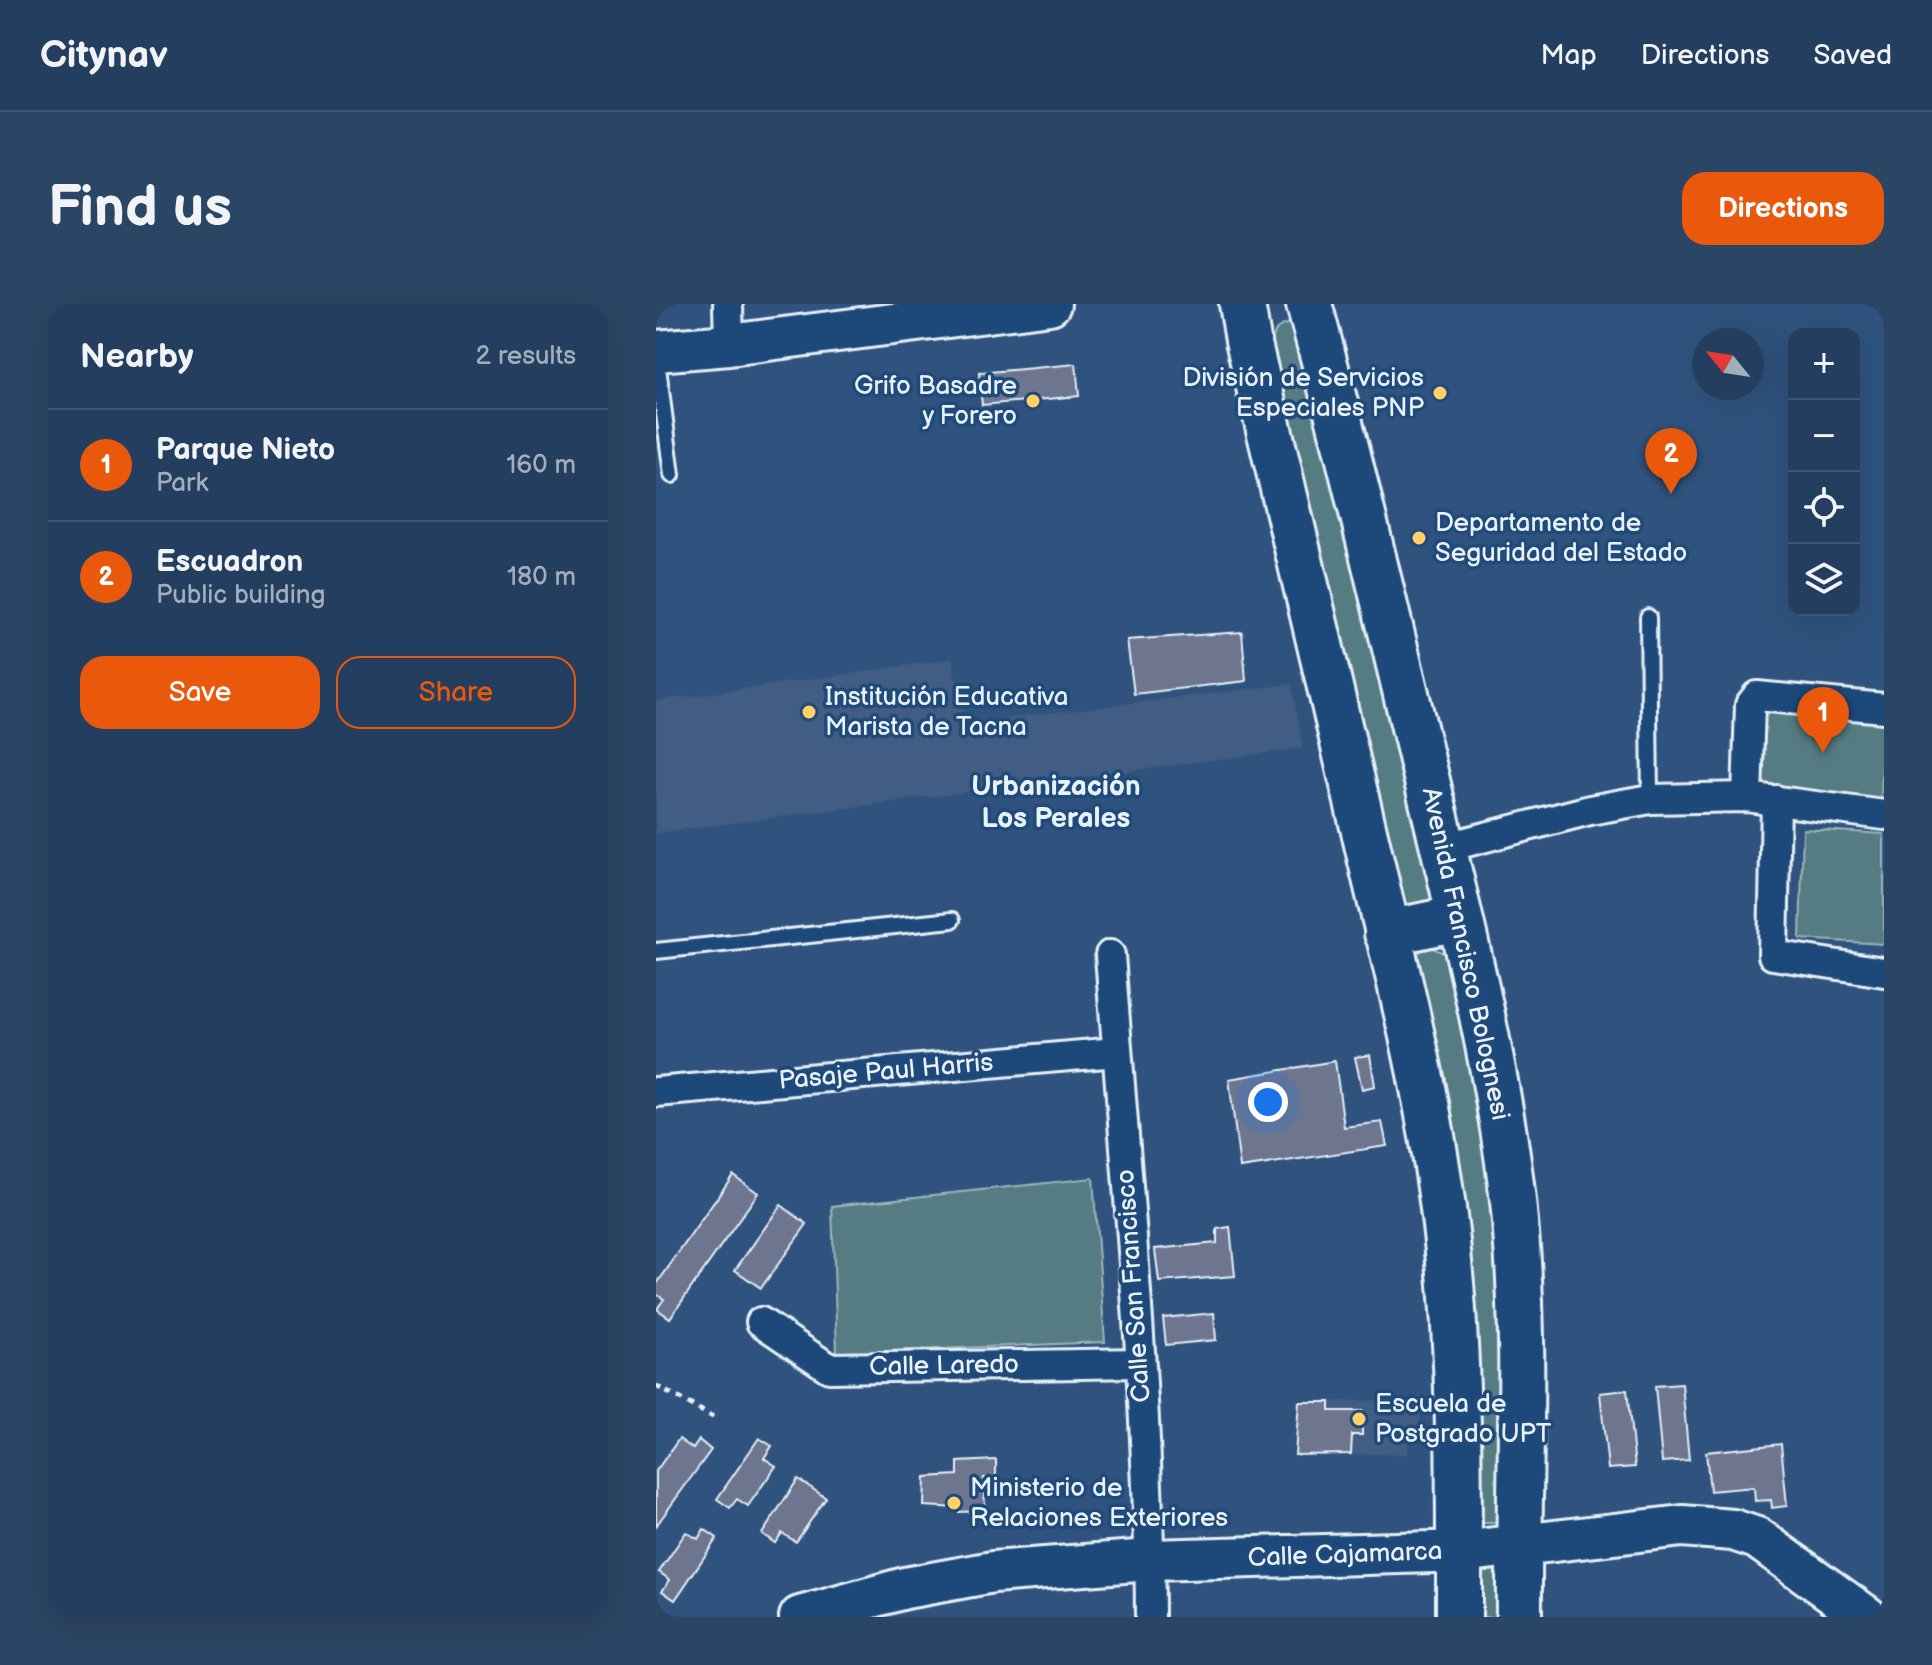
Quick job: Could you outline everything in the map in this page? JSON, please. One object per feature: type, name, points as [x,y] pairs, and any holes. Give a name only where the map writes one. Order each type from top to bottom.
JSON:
[{"type":"main road","points":[[1242,304],[1251,354],[1429,1118],[1449,1254],[1456,1398],[1459,1617]]},
{"type":"main road","name":"Avenida Francisco Bolognesi","points":[[1309,304],[1443,848],[1503,1129],[1513,1203],[1520,1341],[1519,1617]]},
{"type":"main road","points":[[1387,933],[1459,918]]},
{"type":"street","points":[[728,304],[729,345]]},
{"type":"street","points":[[656,352],[1050,304]]},
{"type":"street","points":[[1747,797],[1750,705],[1757,696],[1884,708]]},
{"type":"street","points":[[1443,848],[1590,810],[1650,799],[1747,797],[1884,815]]},
{"type":"street","points":[[1776,800],[1773,955],[1884,972]]},
{"type":"street","name":"Calle San Francisco","points":[[1110,955],[1140,1363],[1150,1617]]},
{"type":"street","name":"Pasaje Paul Harris","points":[[656,1092],[1117,1052]]},
{"type":"street","name":"Calle Laredo","points":[[761,1322],[829,1368],[1140,1363]]},
{"type":"street","name":"Calle Cajamarca","points":[[800,1617],[905,1588],[993,1572],[1150,1560],[1459,1552],[1682,1526],[1733,1530],[1757,1538],[1867,1617]]},
{"type":"lane","points":[[656,352],[672,475]]},
{"type":"lane","points":[[1648,617],[1650,799]]},
{"type":"lane","points":[[656,951],[952,920]]},
{"type":"path","points":[[656,1386],[713,1417]]},
{"type":"shaded area","points":[[952,659],[965,723],[1291,684],[1303,748],[656,833],[656,701]]},
{"type":"shaded area","name":"Escuela de Postgrado UPT","points":[[1420,1400],[1421,1436],[1408,1436],[1408,1454],[1295,1455],[1299,1402]]},
{"type":"green space","points":[[1295,322],[1434,883],[1431,898],[1422,906],[1411,906],[1403,901],[1272,347],[1278,328]]},
{"type":"green space","points":[[1762,709],[1884,717],[1881,803],[1763,789]]},
{"type":"green space","points":[[1803,829],[1884,834],[1884,944],[1800,939]]},
{"type":"green space","points":[[1433,948],[1446,954],[1501,1234],[1504,1507],[1497,1523],[1482,1523],[1473,1509],[1415,964],[1420,951]]},
{"type":"green space","points":[[1093,1178],[1105,1342],[837,1353],[832,1206]]},
{"type":"green space","points":[[1484,1571],[1494,1571],[1503,1578],[1505,1617],[1471,1617],[1474,1577]]},
{"type":"building","points":[[1076,364],[1079,396],[982,405],[979,373]]},
{"type":"building","points":[[1242,632],[1246,681],[1134,694],[1127,640]]},
{"type":"building","points":[[1370,1055],[1375,1086],[1362,1089],[1355,1057]]},
{"type":"building","points":[[1335,1061],[1344,1127],[1382,1122],[1387,1146],[1240,1168],[1229,1079]]},
{"type":"building","points":[[733,1175],[758,1193],[670,1318],[657,1309],[664,1299],[656,1294],[656,1285]]},
{"type":"building","points":[[781,1205],[807,1224],[761,1288],[735,1270]]},
{"type":"building","points":[[1230,1227],[1235,1276],[1159,1282],[1155,1249],[1217,1243],[1217,1229]]},
{"type":"building","points":[[1214,1313],[1216,1340],[1166,1345],[1163,1318]]},
{"type":"building","points":[[1682,1384],[1689,1460],[1662,1462],[1655,1386]]},
{"type":"building","points":[[1627,1390],[1635,1467],[1608,1469],[1600,1393]]},
{"type":"building","points":[[1299,1402],[1330,1402],[1330,1411],[1362,1411],[1362,1435],[1352,1435],[1351,1454],[1295,1455]]},
{"type":"building","points":[[759,1438],[772,1446],[764,1458],[776,1466],[748,1506],[737,1499],[730,1508],[717,1499]]},
{"type":"building","points":[[679,1439],[693,1449],[699,1440],[711,1450],[656,1526],[656,1471]]},
{"type":"building","points":[[1781,1444],[1787,1506],[1772,1508],[1771,1500],[1755,1501],[1754,1487],[1710,1491],[1706,1452]]},
{"type":"building","points":[[996,1460],[996,1478],[984,1478],[985,1511],[959,1512],[959,1508],[924,1506],[925,1477],[958,1475],[958,1462]]},
{"type":"building","points":[[798,1479],[826,1498],[796,1542],[782,1533],[775,1543],[762,1534]]},
{"type":"building","points":[[704,1529],[717,1538],[675,1600],[662,1591],[670,1580],[659,1572],[686,1532],[698,1539]]},
{"type":"place","name":"División de Servicios Especiales PNP","points":[[1440,393]]},
{"type":"place","name":"Grifo Basadre y Forero","points":[[1033,401]]},
{"type":"place","name":"Escuadron","points":[[1671,494]]},
{"type":"place","name":"Departamento de Seguridad del Estado","points":[[1419,538]]},
{"type":"place","name":"Institución Educativa Marista de Tacna","points":[[809,712]]},
{"type":"place","name":"Parque Nieto","points":[[1823,753]]},
{"type":"place","name":"Escuela de Postgrado UPT","points":[[1359,1419]]},
{"type":"place","name":"Ministerio de Relaciones Exteriores","points":[[954,1503]]},
{"type":"district","name":"Urbanización Los Perales","points":[[1056,802]]}]
